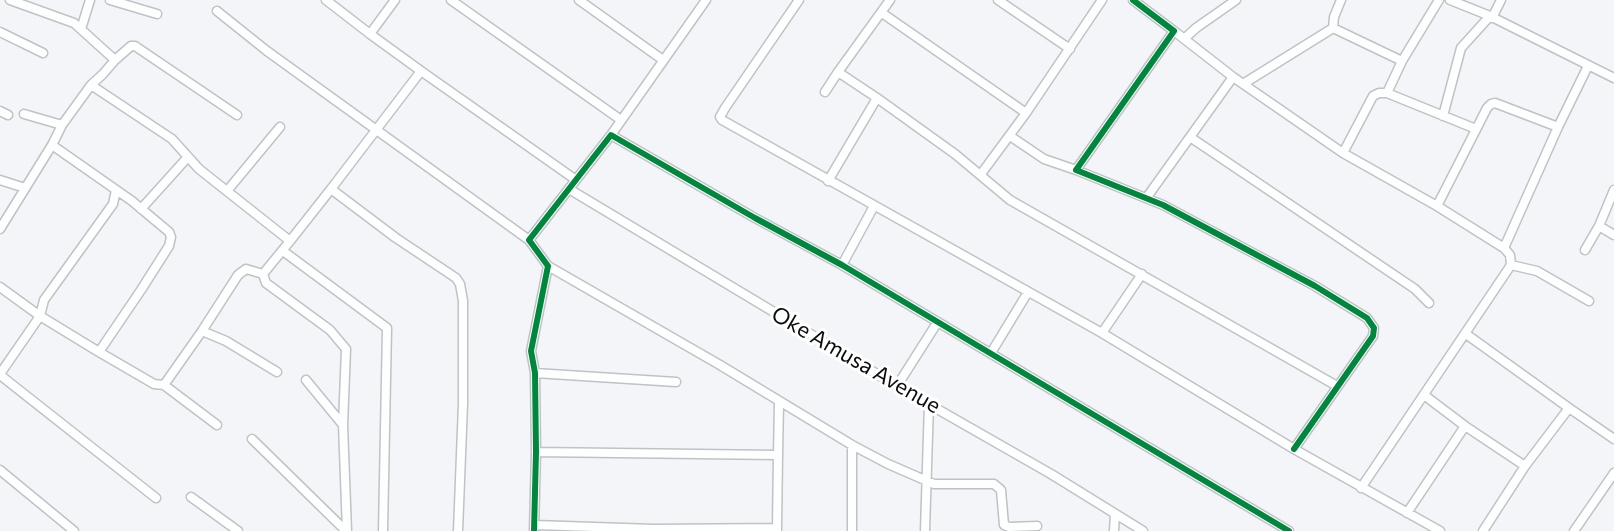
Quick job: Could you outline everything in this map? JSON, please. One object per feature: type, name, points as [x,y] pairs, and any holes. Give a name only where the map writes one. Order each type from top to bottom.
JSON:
[{"type":"street","points":[[11,0],[66,19],[81,29],[115,60]]},
{"type":"street","points":[[81,29],[90,0]]},
{"type":"street","points":[[110,0],[157,14]]},
{"type":"street","points":[[326,0],[421,71],[576,180]]},
{"type":"street","points":[[370,34],[395,0]]},
{"type":"street","points":[[451,0],[621,120]]},
{"type":"street","points":[[579,0],[663,60]]},
{"type":"street","points":[[529,240],[611,135],[706,0]]},
{"type":"street","points":[[799,0],[720,117],[725,123],[1102,333],[1294,449],[1440,531]]},
{"type":"street","points":[[825,92],[890,0]]},
{"type":"street","points":[[998,0],[1071,49]]},
{"type":"street","points":[[981,174],[1071,49],[1102,0]]},
{"type":"street","points":[[1132,0],[1233,77],[1343,153],[1437,206],[1504,248],[1510,255],[1511,265],[1361,488]]},
{"type":"street","points":[[1185,39],[1196,28],[1236,0]]},
{"type":"street","points":[[1333,28],[1334,17],[1341,0]]},
{"type":"street","points":[[1387,93],[1402,61],[1439,0]]},
{"type":"street","points":[[1449,0],[1491,17],[1614,78]]},
{"type":"street","points":[[1443,116],[1461,48],[1491,17],[1501,0]]},
{"type":"street","points":[[217,12],[267,51],[529,240],[549,266],[852,445],[926,482],[994,484],[1001,490],[1004,525],[1009,527],[1037,526]]},
{"type":"street","points":[[882,13],[1026,113]]},
{"type":"street","points":[[1333,28],[1402,61]]},
{"type":"street","points":[[1243,84],[1333,28]]},
{"type":"street","points":[[1076,170],[1174,31]]},
{"type":"street","points":[[0,32],[43,53]]},
{"type":"street","points":[[0,229],[62,125],[91,85],[131,46],[140,48],[237,115]]},
{"type":"street","points":[[1504,248],[1588,66]]},
{"type":"street","points":[[262,274],[283,251],[421,71]]},
{"type":"street","points":[[838,72],[981,174],[1010,200],[1337,386]]},
{"type":"street","points":[[1147,197],[1233,77]]},
{"type":"street","points":[[91,85],[172,140],[187,158],[290,241]]},
{"type":"street","points":[[1343,153],[1373,96],[1379,93],[1387,93],[1476,129]]},
{"type":"street","points":[[828,181],[877,98]]},
{"type":"street","points":[[1437,206],[1487,108],[1495,103],[1558,127]]},
{"type":"street","points":[[24,114],[62,125]]},
{"type":"street","points":[[227,191],[279,127]]},
{"type":"street","points":[[611,135],[754,218],[842,265],[1289,531]]},
{"type":"street","points":[[1010,136],[1044,159],[1147,197],[1315,286],[1367,318],[1374,328],[1373,336],[1294,449]]},
{"type":"street","points":[[1190,137],[1415,289],[1429,303]]},
{"type":"street","points":[[52,145],[132,201],[168,232],[171,242],[99,352]]},
{"type":"street","points":[[141,209],[187,158]]},
{"type":"street","points":[[0,180],[25,188]]},
{"type":"street","points":[[331,189],[460,284],[463,301],[463,393],[458,531]]},
{"type":"street","name":"Oke Amusa Avenue","points":[[569,189],[897,386],[1051,474],[1143,531]]},
{"type":"street","points":[[116,190],[113,204],[44,300],[40,316],[0,375],[156,498]]},
{"type":"street","points":[[1585,250],[1599,226],[1614,190]]},
{"type":"street","points":[[113,204],[132,201]]},
{"type":"street","points":[[842,265],[874,206]]},
{"type":"street","points":[[1599,226],[1614,235]]},
{"type":"street","points":[[283,251],[387,328],[384,531]]},
{"type":"street","points":[[1511,265],[1537,271],[1590,301]]},
{"type":"street","points":[[549,266],[532,342],[535,373],[536,452],[534,528],[777,530],[779,402]]},
{"type":"street","points":[[164,385],[238,275],[246,269],[262,274],[266,283],[330,330],[346,349],[343,425],[346,531]]},
{"type":"street","points":[[1102,333],[1142,274]]},
{"type":"street","points":[[0,287],[40,316],[99,352],[154,384],[164,385],[217,425]]},
{"type":"street","points":[[991,353],[1028,292]]},
{"type":"street","points":[[897,386],[937,323]]},
{"type":"street","points":[[202,331],[226,340],[277,372]]},
{"type":"street","points":[[1466,334],[1614,439]]},
{"type":"street","points":[[535,373],[676,382]]},
{"type":"street","points":[[306,380],[343,425]]},
{"type":"street","points":[[1424,395],[1525,466]]},
{"type":"street","points":[[925,531],[929,403]]},
{"type":"street","points":[[1483,531],[1525,466],[1569,408]]},
{"type":"street","points":[[1407,513],[1465,426]]},
{"type":"street","points":[[252,439],[346,531]]},
{"type":"street","points":[[852,445],[852,531]]},
{"type":"street","points":[[536,452],[778,455]]},
{"type":"street","points":[[0,470],[74,531]]},
{"type":"street","points":[[1574,531],[1614,473]]},
{"type":"street","points":[[191,496],[238,531]]},
{"type":"street","points":[[1114,514],[1114,531]]},
{"type":"cycle path","points":[[1133,0],[1174,31],[1076,170],[1163,205],[1315,286],[1367,318],[1374,328],[1373,336],[1294,449]]},
{"type":"cycle path","points":[[534,531],[535,373],[531,351],[548,266],[529,240],[611,135],[842,265],[1289,531]]}]
